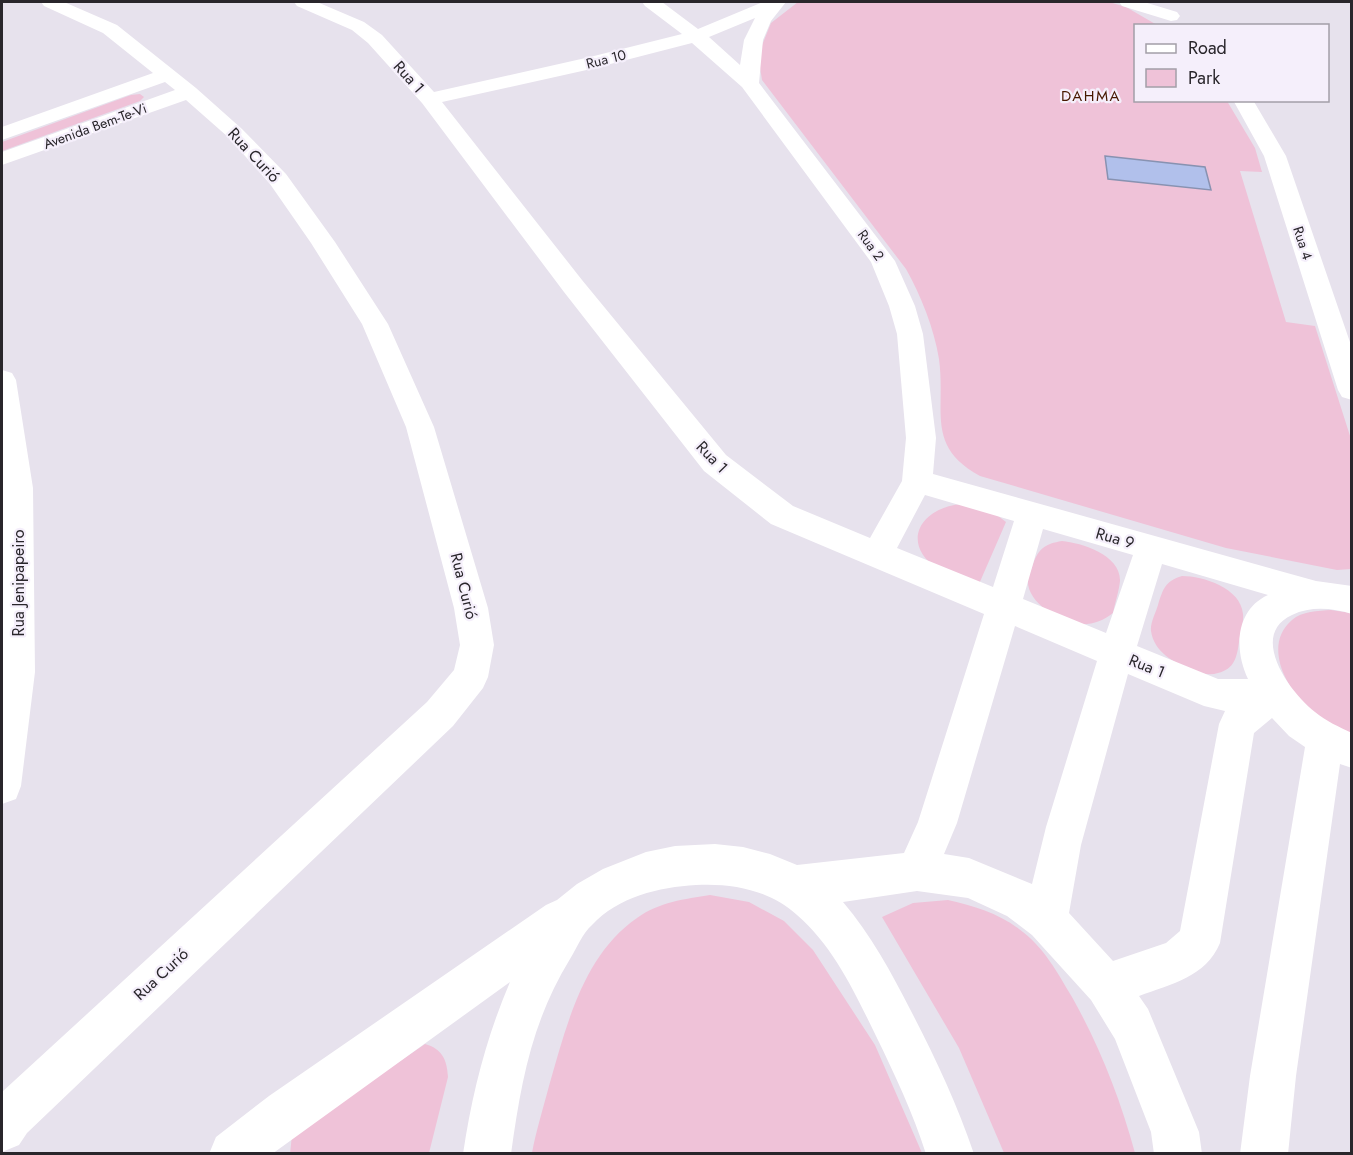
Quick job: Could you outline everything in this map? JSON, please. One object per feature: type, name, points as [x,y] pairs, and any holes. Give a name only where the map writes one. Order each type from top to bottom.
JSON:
[{"type":"street","name":"Rua Curió","points":[[2,1128],[23,1089],[440,714],[470,677],[477,645],[471,608],[420,427],[375,324],[323,242],[278,179],[235,133],[110,29],[50,2]]},
{"type":"street","name":"Rua 1","points":[[303,2],[358,26],[429,99],[715,463],[782,515],[1217,694],[1274,695]]},
{"type":"street","name":"Rua 2","points":[[651,2],[696,36],[749,83],[883,261],[902,306],[910,334],[921,438],[917,481],[877,555]]},
{"type":"street","name":"Rua 10","points":[[429,99],[591,63],[696,36],[776,2]]},
{"type":"street","points":[[749,83],[749,61],[753,39],[762,17],[776,2]]},
{"type":"street","points":[[1128,2],[1176,21]]},
{"type":"street","points":[[1153,2],[1176,21]]},
{"type":"street","name":"Avenida Bem-Te-Vi","points":[[2,134],[178,84]]},
{"type":"street","name":"Avenida Bem-Te-Vi","points":[[2,159],[178,84]]},
{"type":"street","name":"Rua 4","points":[[1244,102],[1275,156],[1352,390]]},
{"type":"street","name":"Rua Jenipapeiro","points":[[2,380],[18,488],[17,672],[2,786]]},
{"type":"street","name":"Rua 9","points":[[917,481],[1313,594],[1352,600]]},
{"type":"street","points":[[916,871],[937,823],[1032,514]]},
{"type":"street","points":[[1047,920],[1050,887],[1116,653],[1151,549]]},
{"type":"street","points":[[1264,1154],[1273,1076],[1338,746],[1297,720],[1274,695],[1260,671],[1255,647],[1257,627],[1268,611],[1282,602],[1313,594]]},
{"type":"street","points":[[1107,985],[1179,960],[1199,943],[1237,724],[1274,695]]},
{"type":"street","points":[[233,1154],[286,1113],[578,908],[624,881],[669,866],[714,863],[757,871],[793,886],[832,921],[862,961],[937,1112],[950,1154]]},
{"type":"street","points":[[793,886],[866,879],[916,871],[969,878],[1022,901],[1047,920],[1107,985],[1131,1025],[1174,1132],[1178,1154]]},
{"type":"street","points":[[487,1154],[496,1088],[512,1029],[536,970],[578,908]]},
{"type":"green space","points":[[798,2],[1109,2],[1126,7],[1155,24],[1134,24],[1134,102],[1228,102],[1255,148],[1262,172],[1240,171],[1286,322],[1315,326],[1351,439],[1351,569],[1337,570],[1226,548],[980,476],[963,464],[951,452],[945,440],[937,347],[912,279],[762,80],[758,55],[771,23]]},
{"type":"green space","points":[[140,94],[144,97],[140,101],[2,151],[2,142],[131,95]]},
{"type":"green space","points":[[960,504],[993,512],[1006,522],[979,584],[939,570],[927,560],[920,549],[918,539],[925,520],[946,507]]},
{"type":"green space","points":[[1062,541],[1080,544],[1099,552],[1114,564],[1119,572],[1120,581],[1113,613],[1097,622],[1079,624],[1062,619],[1045,609],[1032,595],[1028,578],[1040,550],[1047,545]]},
{"type":"green space","points":[[1182,576],[1200,578],[1220,585],[1236,597],[1241,605],[1243,621],[1237,652],[1232,665],[1224,671],[1208,674],[1185,667],[1166,656],[1156,645],[1151,625],[1163,590],[1172,580]]},
{"type":"green space","points":[[1331,610],[1351,613],[1351,735],[1321,718],[1297,696],[1284,675],[1278,652],[1279,640],[1292,620],[1305,613]]},
{"type":"green space","points":[[710,895],[749,902],[784,921],[813,950],[875,1045],[922,1153],[532,1153],[570,1017],[590,972],[603,952],[618,933],[654,908]]},
{"type":"green space","points":[[948,900],[985,911],[1011,923],[1028,936],[1049,960],[1072,997],[1100,1054],[1123,1112],[1135,1153],[1004,1153],[959,1048],[882,917],[913,903]]},
{"type":"green space","points":[[425,1044],[436,1049],[442,1056],[448,1077],[429,1153],[290,1154],[292,1135]]},
{"type":"water","points":[[1105,156],[1205,167],[1211,190],[1108,179]]},
{"type":"district","name":"DAHMA","points":[[1091,96]]}]
